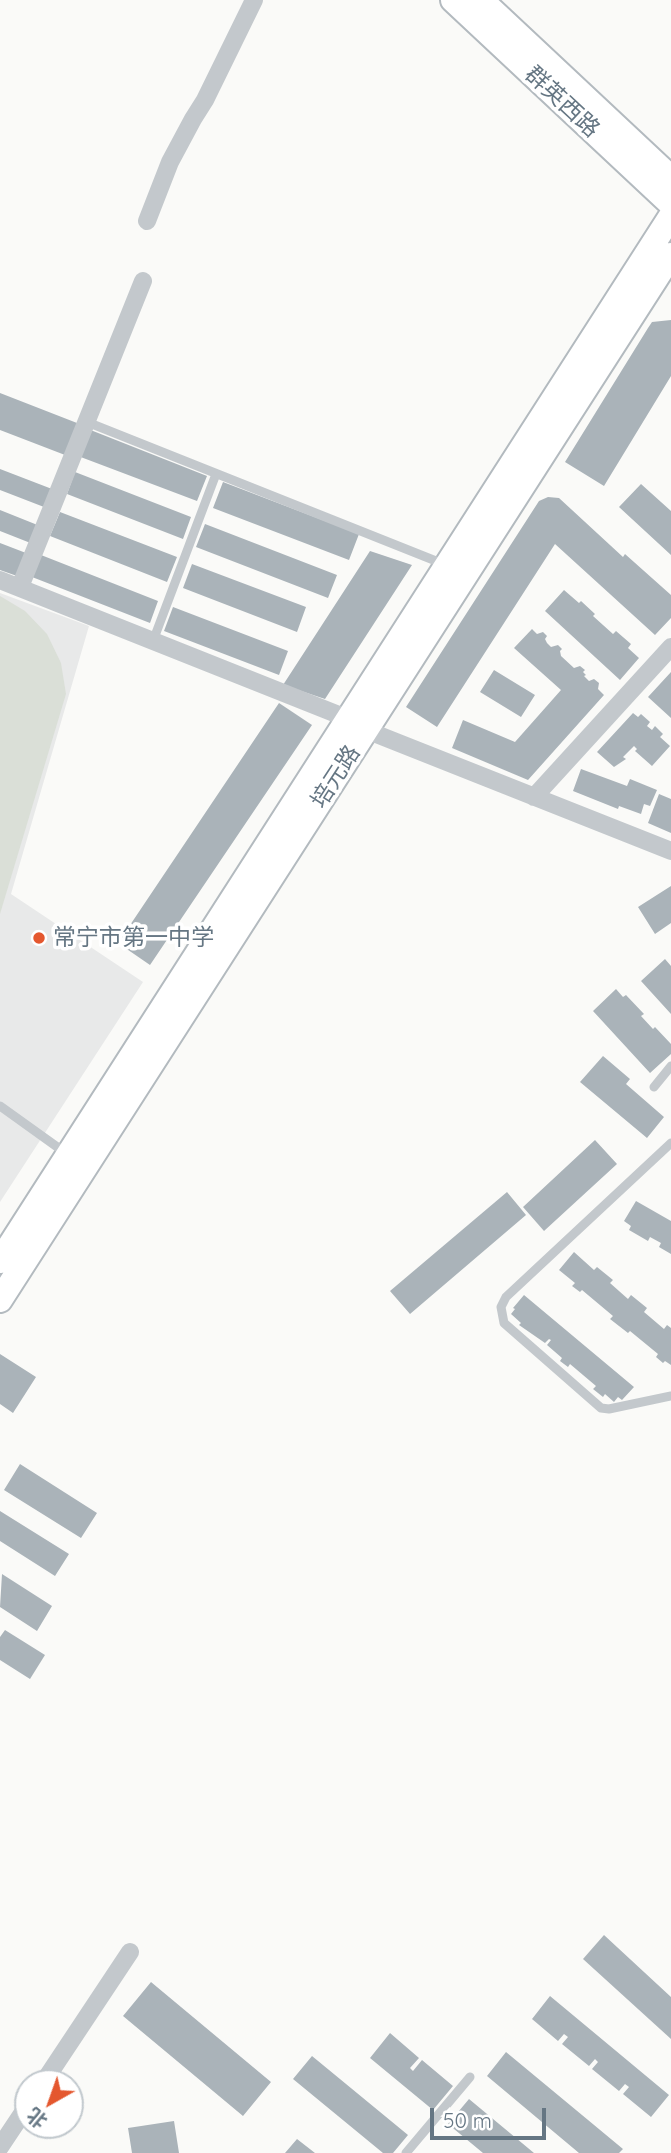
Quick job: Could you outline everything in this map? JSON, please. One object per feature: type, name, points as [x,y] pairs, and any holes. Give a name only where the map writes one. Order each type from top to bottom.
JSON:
[{"type":"main road","name":"群英西路","points":[[453,0],[671,204]]},
{"type":"main road","name":"群英西路","points":[[481,0],[671,178]]},
{"type":"main road","name":"培元路","points":[[0,1300],[358,725],[447,566],[671,216]]},
{"type":"main road","name":"培元路","points":[[0,1261],[68,1155],[671,255]]},
{"type":"street","points":[[147,220],[170,162],[205,100],[254,0]]},
{"type":"street","points":[[20,587],[143,281]]},
{"type":"street","points":[[0,580],[671,851]]},
{"type":"street","points":[[534,797],[671,647]]},
{"type":"street","points":[[52,2069],[130,1952]]},
{"type":"street","points":[[0,2147],[14,2126]]},
{"type":"lane","points":[[87,422],[447,566]]},
{"type":"lane","points":[[153,640],[216,474]]},
{"type":"lane","points":[[654,1087],[671,1066]]},
{"type":"lane","points":[[0,1106],[68,1155]]},
{"type":"lane","points":[[671,1143],[506,1297],[501,1307],[504,1323],[601,1408],[609,1409],[671,1396]]},
{"type":"lane","points":[[406,2153],[470,2077]]},
{"type":"shaded area","name":"常宁市第一中学","points":[[0,593],[89,626],[11,894],[143,982],[0,1202]]},
{"type":"shaded area","points":[[0,596],[25,611],[47,634],[61,663],[66,694],[0,914]]},
{"type":"building","points":[[671,320],[671,376],[604,486],[565,462],[652,322]]},
{"type":"building","points":[[0,393],[77,423],[65,455],[0,430]]},
{"type":"building","points":[[88,429],[207,476],[197,501],[78,456]]},
{"type":"building","points":[[0,469],[52,489],[44,507],[0,490]]},
{"type":"building","points":[[75,472],[191,517],[183,539],[67,494]]},
{"type":"building","points":[[223,482],[359,534],[349,560],[213,508]]},
{"type":"building","points":[[641,484],[671,511],[671,555],[619,507]]},
{"type":"building","points":[[548,497],[559,498],[623,557],[625,554],[671,595],[671,618],[655,635],[555,544],[437,727],[406,707],[539,501]]},
{"type":"building","points":[[0,510],[40,526],[33,544],[0,531]]},
{"type":"building","points":[[60,512],[177,557],[167,582],[50,536]]},
{"type":"building","points":[[205,524],[337,575],[328,598],[196,547]]},
{"type":"building","points":[[0,543],[26,553],[17,576],[0,570]]},
{"type":"building","points":[[370,551],[412,565],[325,699],[283,685]]},
{"type":"building","points":[[41,555],[158,601],[150,623],[32,577]]},
{"type":"building","points":[[192,564],[306,607],[297,632],[183,588]]},
{"type":"building","points":[[564,590],[579,603],[581,601],[613,634],[616,631],[631,644],[628,648],[639,658],[620,680],[545,611]]},
{"type":"building","points":[[173,607],[288,651],[279,675],[164,631]]},
{"type":"building","points":[[532,629],[537,634],[543,632],[551,647],[558,645],[562,649],[561,656],[574,668],[580,666],[585,670],[584,676],[589,681],[594,679],[599,683],[598,689],[604,695],[528,780],[452,748],[463,720],[515,742],[561,690],[514,648]]},
{"type":"building","points":[[494,670],[535,695],[521,717],[480,692]]},
{"type":"building","points":[[671,672],[671,718],[648,697]]},
{"type":"building","points":[[279,703],[312,725],[150,965],[118,943]]},
{"type":"building","points":[[633,713],[638,717],[641,714],[650,722],[647,726],[652,730],[655,726],[663,734],[660,737],[670,746],[652,766],[635,751],[637,749],[634,746],[623,757],[626,759],[614,767],[597,752]]},
{"type":"building","points":[[581,769],[627,786],[630,779],[657,790],[650,806],[644,804],[641,814],[619,806],[618,809],[573,791]]},
{"type":"building","points":[[659,794],[671,799],[671,833],[648,823]]},
{"type":"building","points":[[671,886],[671,923],[655,934],[638,907]]},
{"type":"building","points":[[665,959],[671,966],[671,1014],[641,981]]},
{"type":"building","points":[[616,989],[623,997],[626,995],[644,1014],[641,1016],[671,1044],[671,1054],[650,1073],[593,1011]]},
{"type":"building","points":[[603,1056],[630,1079],[626,1084],[664,1117],[647,1138],[580,1082]]},
{"type":"building","points":[[595,1140],[617,1164],[544,1231],[523,1207]]},
{"type":"building","points":[[507,1192],[526,1215],[410,1314],[390,1291]]},
{"type":"building","points":[[636,1201],[671,1221],[671,1254],[659,1247],[661,1243],[650,1237],[648,1241],[629,1230],[631,1226],[624,1221]]},
{"type":"building","points":[[574,1252],[594,1270],[597,1267],[613,1280],[610,1283],[628,1299],[631,1295],[647,1308],[644,1312],[664,1329],[667,1325],[671,1328],[671,1365],[665,1361],[663,1363],[656,1357],[658,1354],[610,1319],[613,1316],[582,1290],[580,1292],[572,1286],[575,1283],[559,1270]]},
{"type":"building","points":[[524,1295],[634,1387],[622,1400],[618,1397],[614,1402],[605,1394],[603,1397],[593,1389],[596,1386],[570,1364],[568,1367],[560,1361],[562,1358],[547,1345],[551,1340],[545,1343],[519,1325],[521,1323],[511,1314]]},
{"type":"building","points":[[0,1354],[36,1377],[13,1413],[0,1404]]},
{"type":"building","points":[[20,1464],[97,1513],[81,1538],[4,1490]]},
{"type":"building","points":[[0,1511],[69,1554],[55,1576],[0,1541]]},
{"type":"building","points":[[2,1574],[52,1606],[37,1631],[0,1607]]},
{"type":"building","points":[[5,1630],[45,1655],[30,1679],[0,1660],[0,1637]]},
{"type":"building","points":[[604,1935],[671,1997],[671,2039],[583,1959]]},
{"type":"building","points":[[151,1982],[271,2082],[243,2116],[123,2016]]},
{"type":"building","points":[[550,1996],[669,2095],[651,2117],[623,2094],[629,2087],[625,2084],[619,2091],[592,2069],[598,2062],[595,2059],[589,2066],[562,2044],[568,2037],[564,2034],[558,2041],[532,2019]]},
{"type":"building","points":[[390,2033],[419,2058],[410,2068],[413,2071],[422,2060],[453,2086],[433,2110],[370,2058]]},
{"type":"building","points":[[506,2052],[623,2149],[619,2153],[579,2153],[487,2076]]},
{"type":"building","points":[[312,2056],[408,2135],[393,2153],[383,2153],[293,2079]]},
{"type":"building","points":[[469,2099],[534,2153],[483,2153],[448,2124]]},
{"type":"building","points":[[174,2121],[179,2153],[132,2153],[128,2128]]},
{"type":"building","points":[[297,2139],[315,2153],[285,2153]]},
{"type":"place","name":"常宁市第一中学","points":[[39,938]]}]
